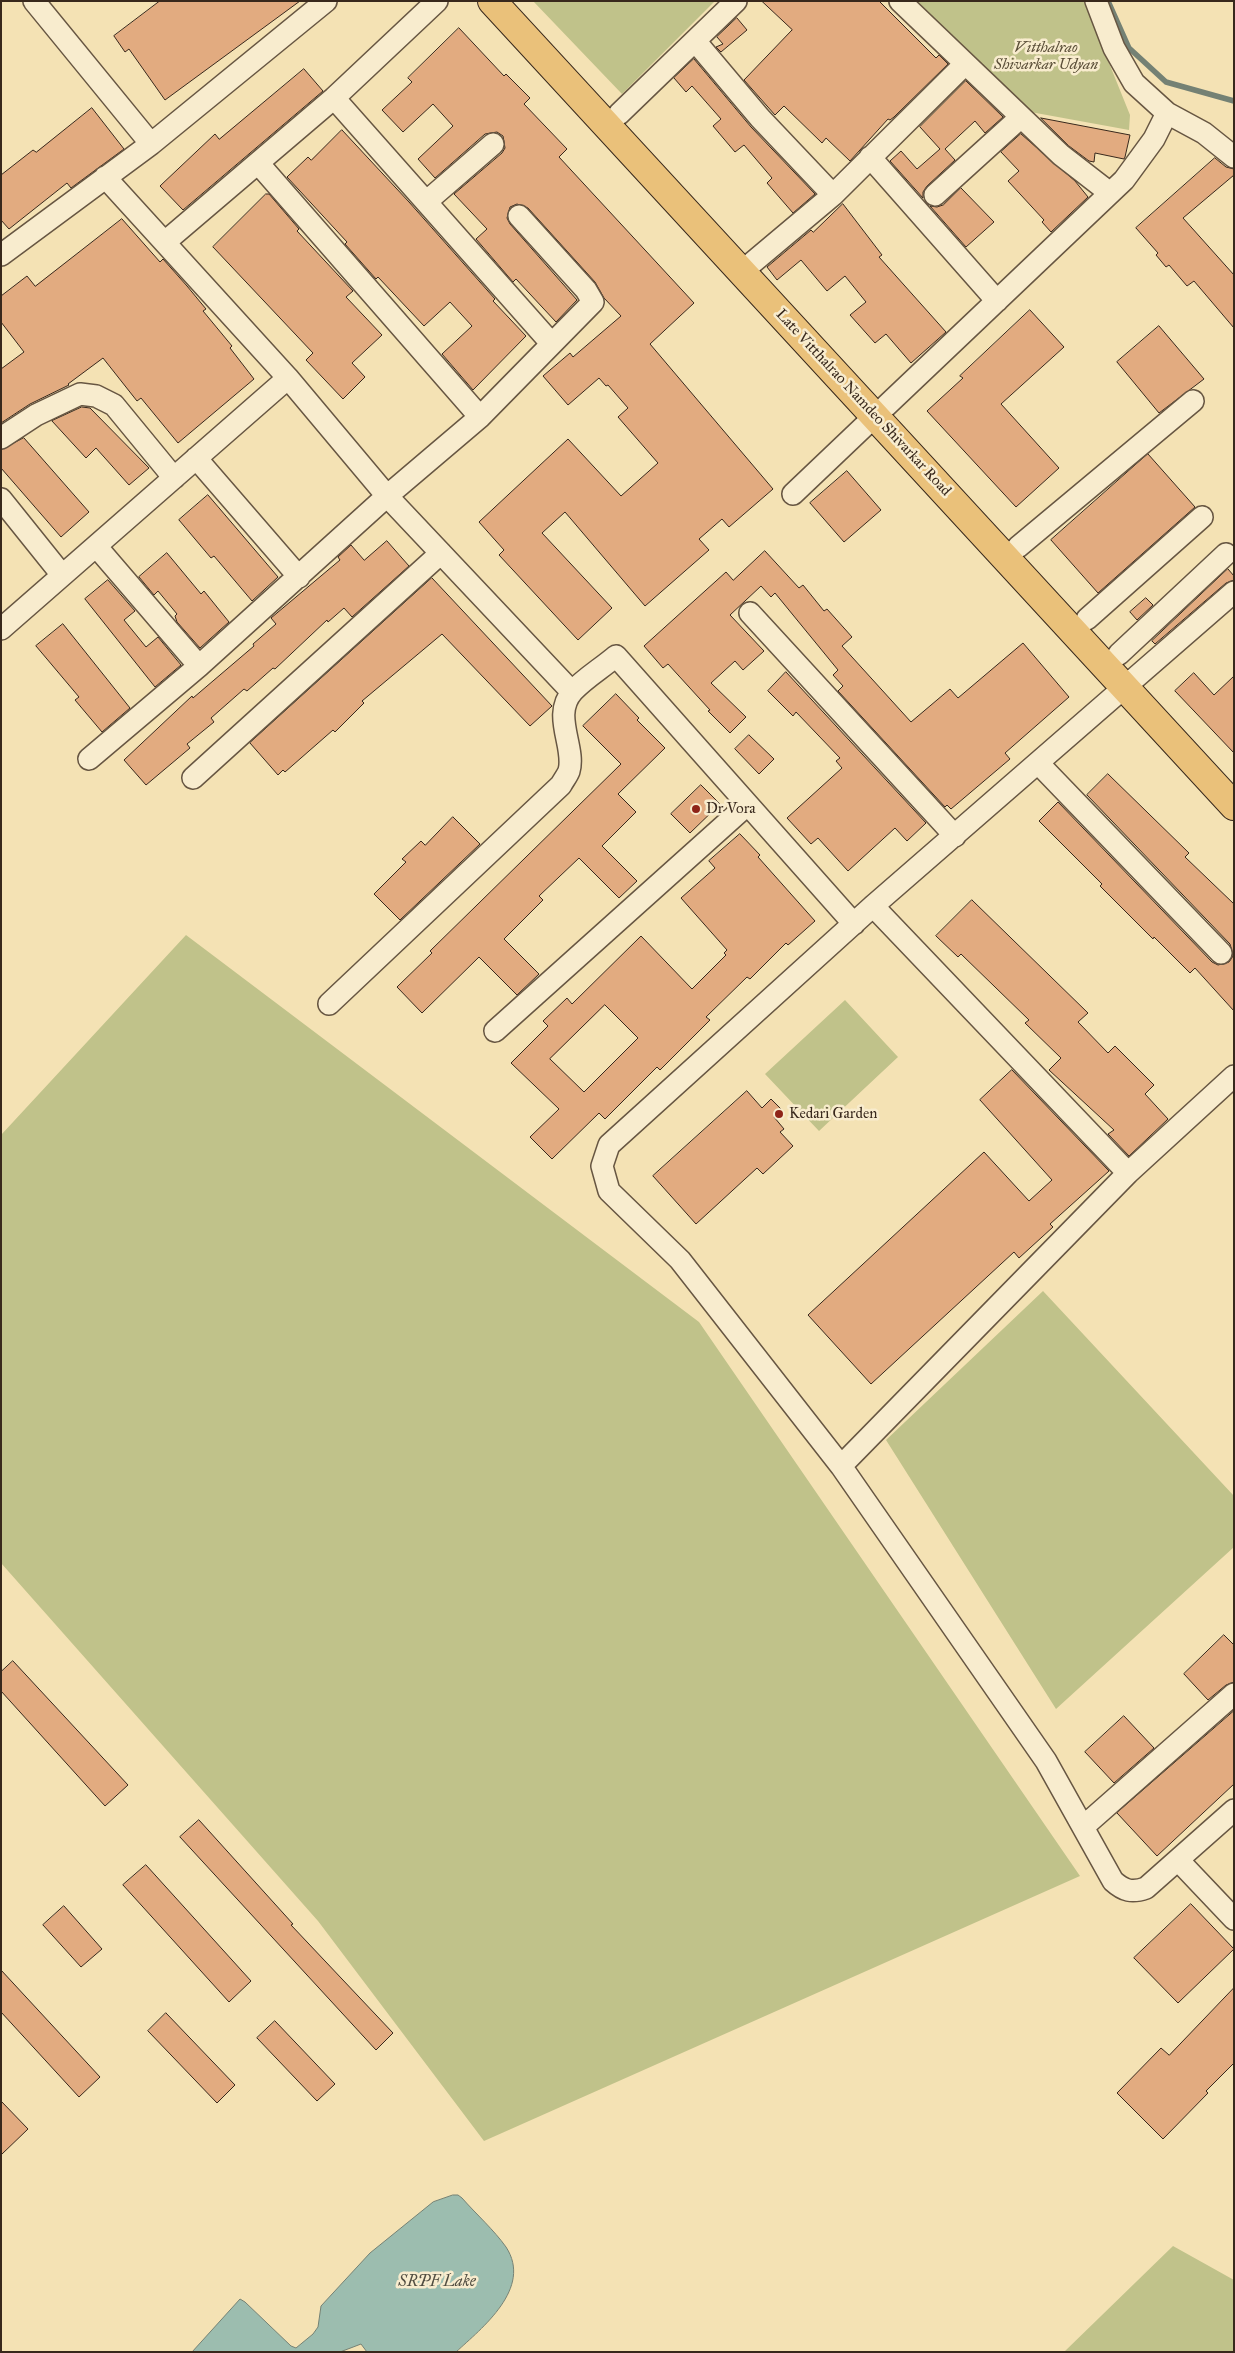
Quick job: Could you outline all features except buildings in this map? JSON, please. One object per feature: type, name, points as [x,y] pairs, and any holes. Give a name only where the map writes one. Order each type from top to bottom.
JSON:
[{"type":"main road","name":"Late Vitthalrao Namdeo Shivarkar Road","points":[[492,1],[881,411],[1132,681],[1234,780]]},
{"type":"main road","name":"Late Vitthalrao Namdeo Shivarkar Road","points":[[516,1],[619,114],[881,411],[1018,547],[1119,654],[1132,681],[1234,806]]},
{"type":"street","points":[[34,1],[151,144]]},
{"type":"street","points":[[1,255],[151,144],[326,1]]},
{"type":"street","points":[[165,242],[334,98],[437,1]]},
{"type":"street","points":[[619,114],[696,42],[736,1]]},
{"type":"street","points":[[900,1],[1061,155],[1110,193]]},
{"type":"street","points":[[1096,1],[1114,48],[1134,83],[1167,113],[1204,133],[1234,157]]},
{"type":"street","points":[[696,42],[760,118],[833,195]]},
{"type":"street","points":[[752,264],[833,195],[965,64]]},
{"type":"street","points":[[334,98],[550,343]]},
{"type":"street","points":[[793,494],[1124,180],[1154,139],[1167,113]]},
{"type":"street","points":[[934,195],[1021,117]]},
{"type":"street","points":[[426,202],[493,144]]},
{"type":"street","points":[[870,157],[996,301]]},
{"type":"street","points":[[258,163],[480,417]]},
{"type":"street","points":[[105,177],[288,378],[387,496],[572,692]]},
{"type":"street","points":[[89,759],[200,666],[387,496],[480,417],[550,343],[593,302],[586,290],[519,216]]},
{"type":"street","points":[[1,629],[288,378]]},
{"type":"street","points":[[1,438],[36,415],[80,394],[96,396],[114,405],[174,478]]},
{"type":"street","points":[[1018,547],[1193,401]]},
{"type":"street","points":[[196,458],[298,577]]},
{"type":"street","points":[[1,499],[62,575]]},
{"type":"street","points":[[1087,619],[1202,517]]},
{"type":"street","points":[[96,546],[200,666]]},
{"type":"street","points":[[193,778],[441,553]]},
{"type":"street","points":[[1119,654],[1226,554]]},
{"type":"street","points":[[1234,592],[874,906],[609,1145],[602,1166],[609,1190],[680,1260],[841,1466],[1046,1761],[1113,1881],[1122,1890],[1135,1892],[1146,1888],[1234,1810]]},
{"type":"street","points":[[750,613],[955,836]]},
{"type":"street","points":[[329,1004],[561,785],[569,770],[569,752],[564,731],[565,711],[572,692],[616,656],[854,924]]},
{"type":"street","points":[[1038,763],[1221,953]]},
{"type":"street","points":[[495,1031],[747,805]]},
{"type":"street","points":[[874,906],[1128,1173]]},
{"type":"street","points":[[841,1466],[1128,1173],[1234,1076]]},
{"type":"street","points":[[1083,1827],[1234,1694]]},
{"type":"street","points":[[1178,1860],[1234,1919]]},
{"type":"green space","points":[[533,1],[715,1],[622,94]]},
{"type":"green space","name":"Vitthalrao Shivarkar Udyan","points":[[913,1],[1084,1],[1130,115],[1129,130],[1025,111]]},
{"type":"green space","points":[[186,935],[699,1322],[1080,1876],[484,2141],[318,1921],[1,1563],[1,1135]]},
{"type":"green space","points":[[845,1000],[898,1057],[819,1131],[765,1074]]},
{"type":"green space","points":[[1043,1291],[1234,1496],[1234,1547],[1056,1709],[886,1440]]},
{"type":"green space","points":[[1173,2246],[1234,2280],[1234,2352],[1064,2352]]},
{"type":"water","name":"SRPF Lake","points":[[458,2195],[462,2198],[490,2228],[506,2247],[513,2262],[513,2277],[509,2292],[501,2306],[479,2331],[456,2352],[367,2352],[361,2344],[340,2352],[192,2352],[240,2299],[291,2346],[296,2348],[313,2334],[318,2327],[321,2306],[370,2253],[433,2202]]},
{"type":"waterway","points":[[1108,1],[1129,48],[1166,82],[1234,101]]},
{"type":"place","name":"Dr Vora","points":[[696,809]]},
{"type":"place","name":"Kedari Garden","points":[[779,1114]]}]
